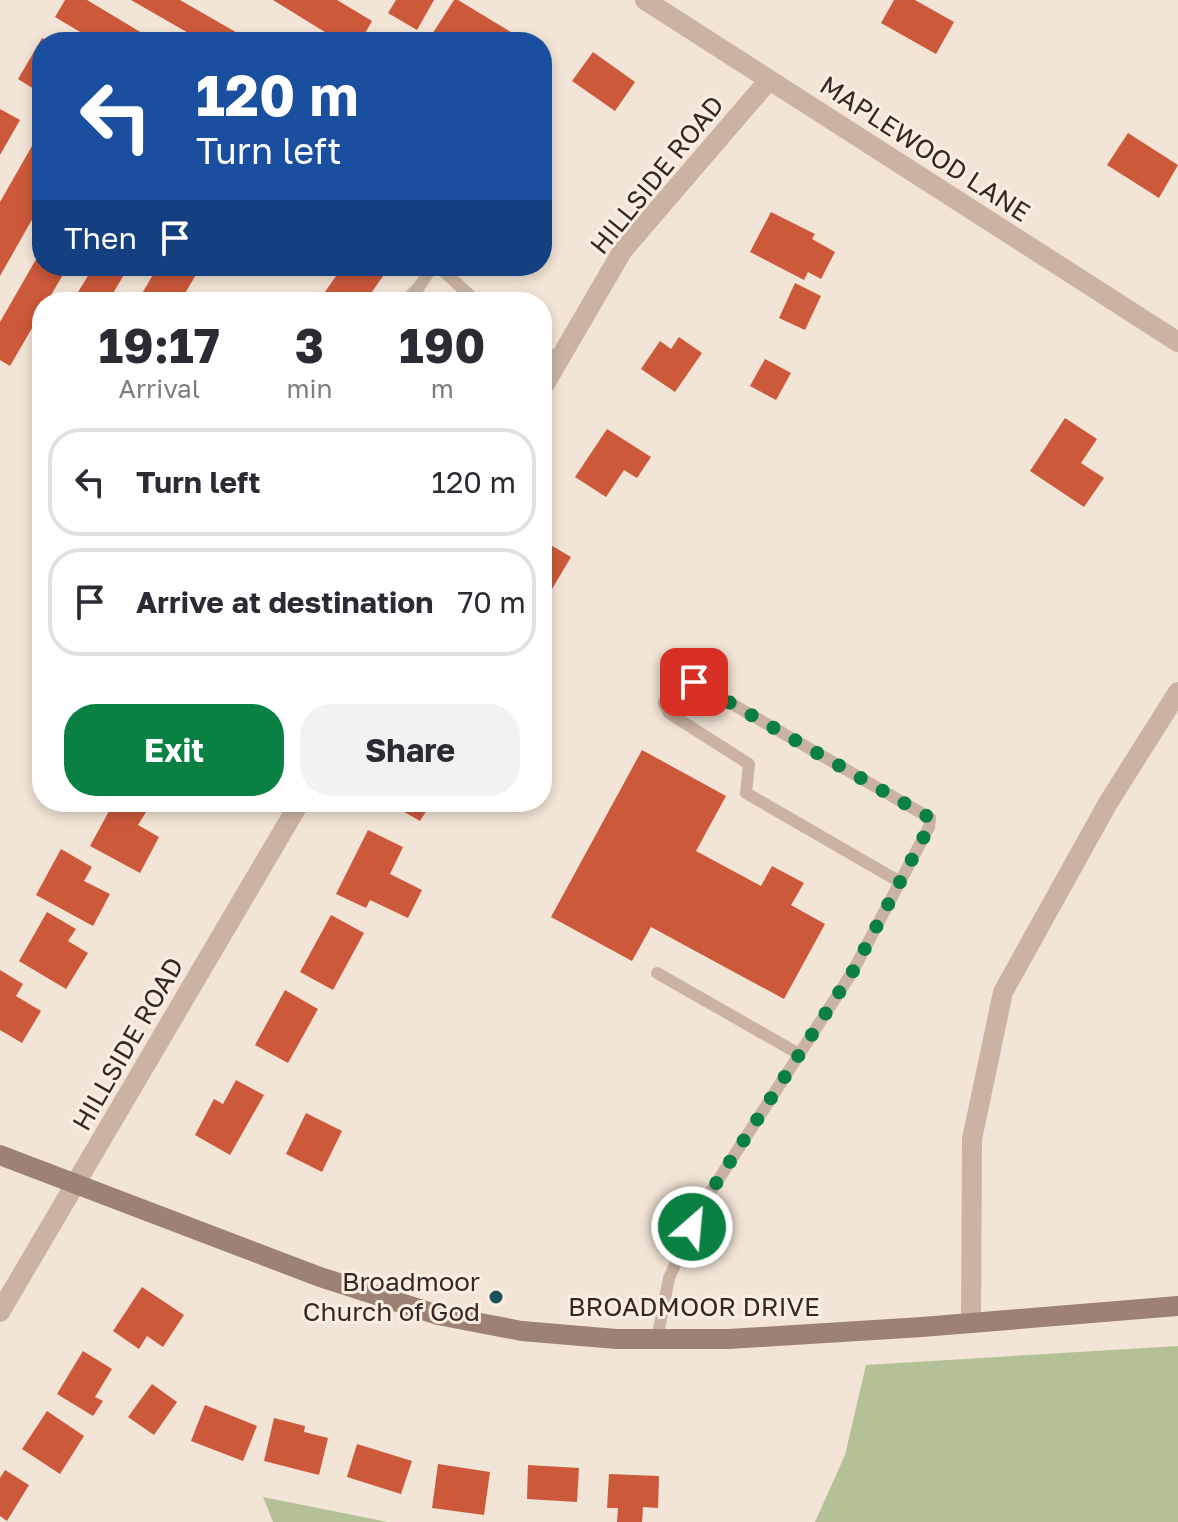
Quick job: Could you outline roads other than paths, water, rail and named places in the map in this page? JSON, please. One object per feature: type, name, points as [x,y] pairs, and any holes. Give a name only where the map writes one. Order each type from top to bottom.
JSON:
[{"type":"main road","name":"BROADMOOR DRIVE","points":[[0,1155],[320,1277],[438,1315],[522,1331],[616,1339],[729,1339],[1178,1306]]},
{"type":"street","name":"MAPLEWOOD LANE","points":[[645,0],[1178,342]]},
{"type":"street","name":"HILLSIDE ROAD","points":[[552,351],[623,250],[769,80]]},
{"type":"street","points":[[971,1323],[972,1139],[1003,992],[1108,803],[1178,692]]},
{"type":"street","name":"HILLSIDE ROAD","points":[[0,1312],[294,812]]},
{"type":"lane","points":[[414,292],[427,276]]},
{"type":"lane","points":[[447,276],[465,292]]},
{"type":"lane","points":[[657,1339],[669,1278],[704,1202],[853,971],[900,882],[929,827],[930,818],[694,682],[680,677],[664,703],[669,713],[749,764],[746,793],[900,882]]},
{"type":"lane","points":[[657,973],[799,1054]]},
{"type":"place","name":"Broadmoor Church of God","points":[[496,1297]]}]
